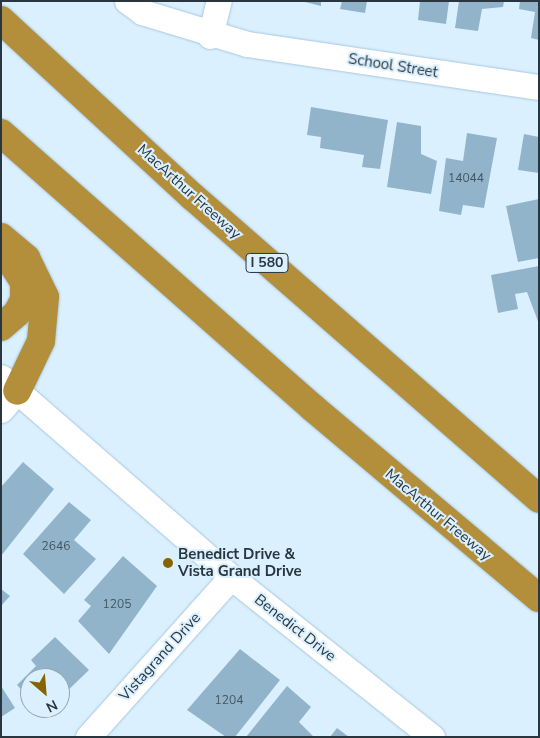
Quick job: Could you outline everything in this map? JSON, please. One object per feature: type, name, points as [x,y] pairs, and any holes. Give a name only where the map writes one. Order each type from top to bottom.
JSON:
[{"type":"highway","name":"MacArthur Freeway","points":[[1,20],[193,197],[539,499]]},
{"type":"highway","name":"MacArthur Freeway","points":[[1,133],[320,414],[539,598]]},
{"type":"highway","points":[[1,237],[26,258],[45,297],[41,341],[7,393]]},
{"type":"highway","points":[[1,252],[24,282],[21,306],[1,327]]},
{"type":"street","points":[[127,1],[142,12],[210,36],[219,1]]},
{"type":"street","name":"School Street","points":[[210,36],[247,44],[539,87]]},
{"type":"street","name":"Benedict Drive","points":[[7,393],[231,577],[432,737]]},
{"type":"street","name":"Vistagrand Drive","points":[[88,737],[231,577]]},
{"type":"building","points":[[301,1],[321,1],[321,6]]},
{"type":"building","points":[[342,1],[367,1],[365,13],[340,9]]},
{"type":"building","points":[[420,1],[449,1],[446,24],[418,20]]},
{"type":"building","points":[[459,1],[504,1],[503,7],[482,9],[478,31],[455,28]]},
{"type":"building","points":[[520,1],[539,1],[539,40],[531,38],[535,12],[519,9]]},
{"type":"building","points":[[311,107],[388,120],[380,169],[362,167],[364,155],[320,148],[321,137],[307,135]]},
{"type":"building","points":[[397,122],[421,126],[421,154],[437,161],[431,194],[387,187]]},
{"type":"building","points":[[467,133],[497,138],[484,208],[463,205],[461,215],[439,211],[446,158],[463,161]]},
{"type":"building","points":[[524,134],[539,137],[539,173],[518,170]]},
{"type":"building","points":[[539,199],[539,258],[518,262],[506,206]]},
{"type":"building","points":[[539,266],[539,324],[527,292],[515,294],[518,309],[498,313],[491,275]]},
{"type":"building","points":[[23,462],[54,489],[1,556],[1,487]]},
{"type":"building","points":[[69,502],[91,520],[74,540],[96,559],[64,594],[23,554]]},
{"type":"building","points":[[123,556],[157,586],[109,654],[78,621],[91,606],[84,600]]},
{"type":"building","points":[[1,589],[10,596],[1,606]]},
{"type":"building","points":[[55,637],[89,670],[70,688],[70,668],[34,668],[36,666],[31,660]]},
{"type":"building","points":[[240,649],[280,680],[235,737],[226,737],[187,710]]},
{"type":"building","points":[[1,686],[15,708],[1,717]]},
{"type":"building","points":[[287,686],[311,707],[299,722],[314,737],[246,737]]},
{"type":"building","points":[[337,728],[349,737],[330,737]]},
{"type":"place","name":"Benedict Drive & Vista Grand Drive","points":[[168,563]]}]
